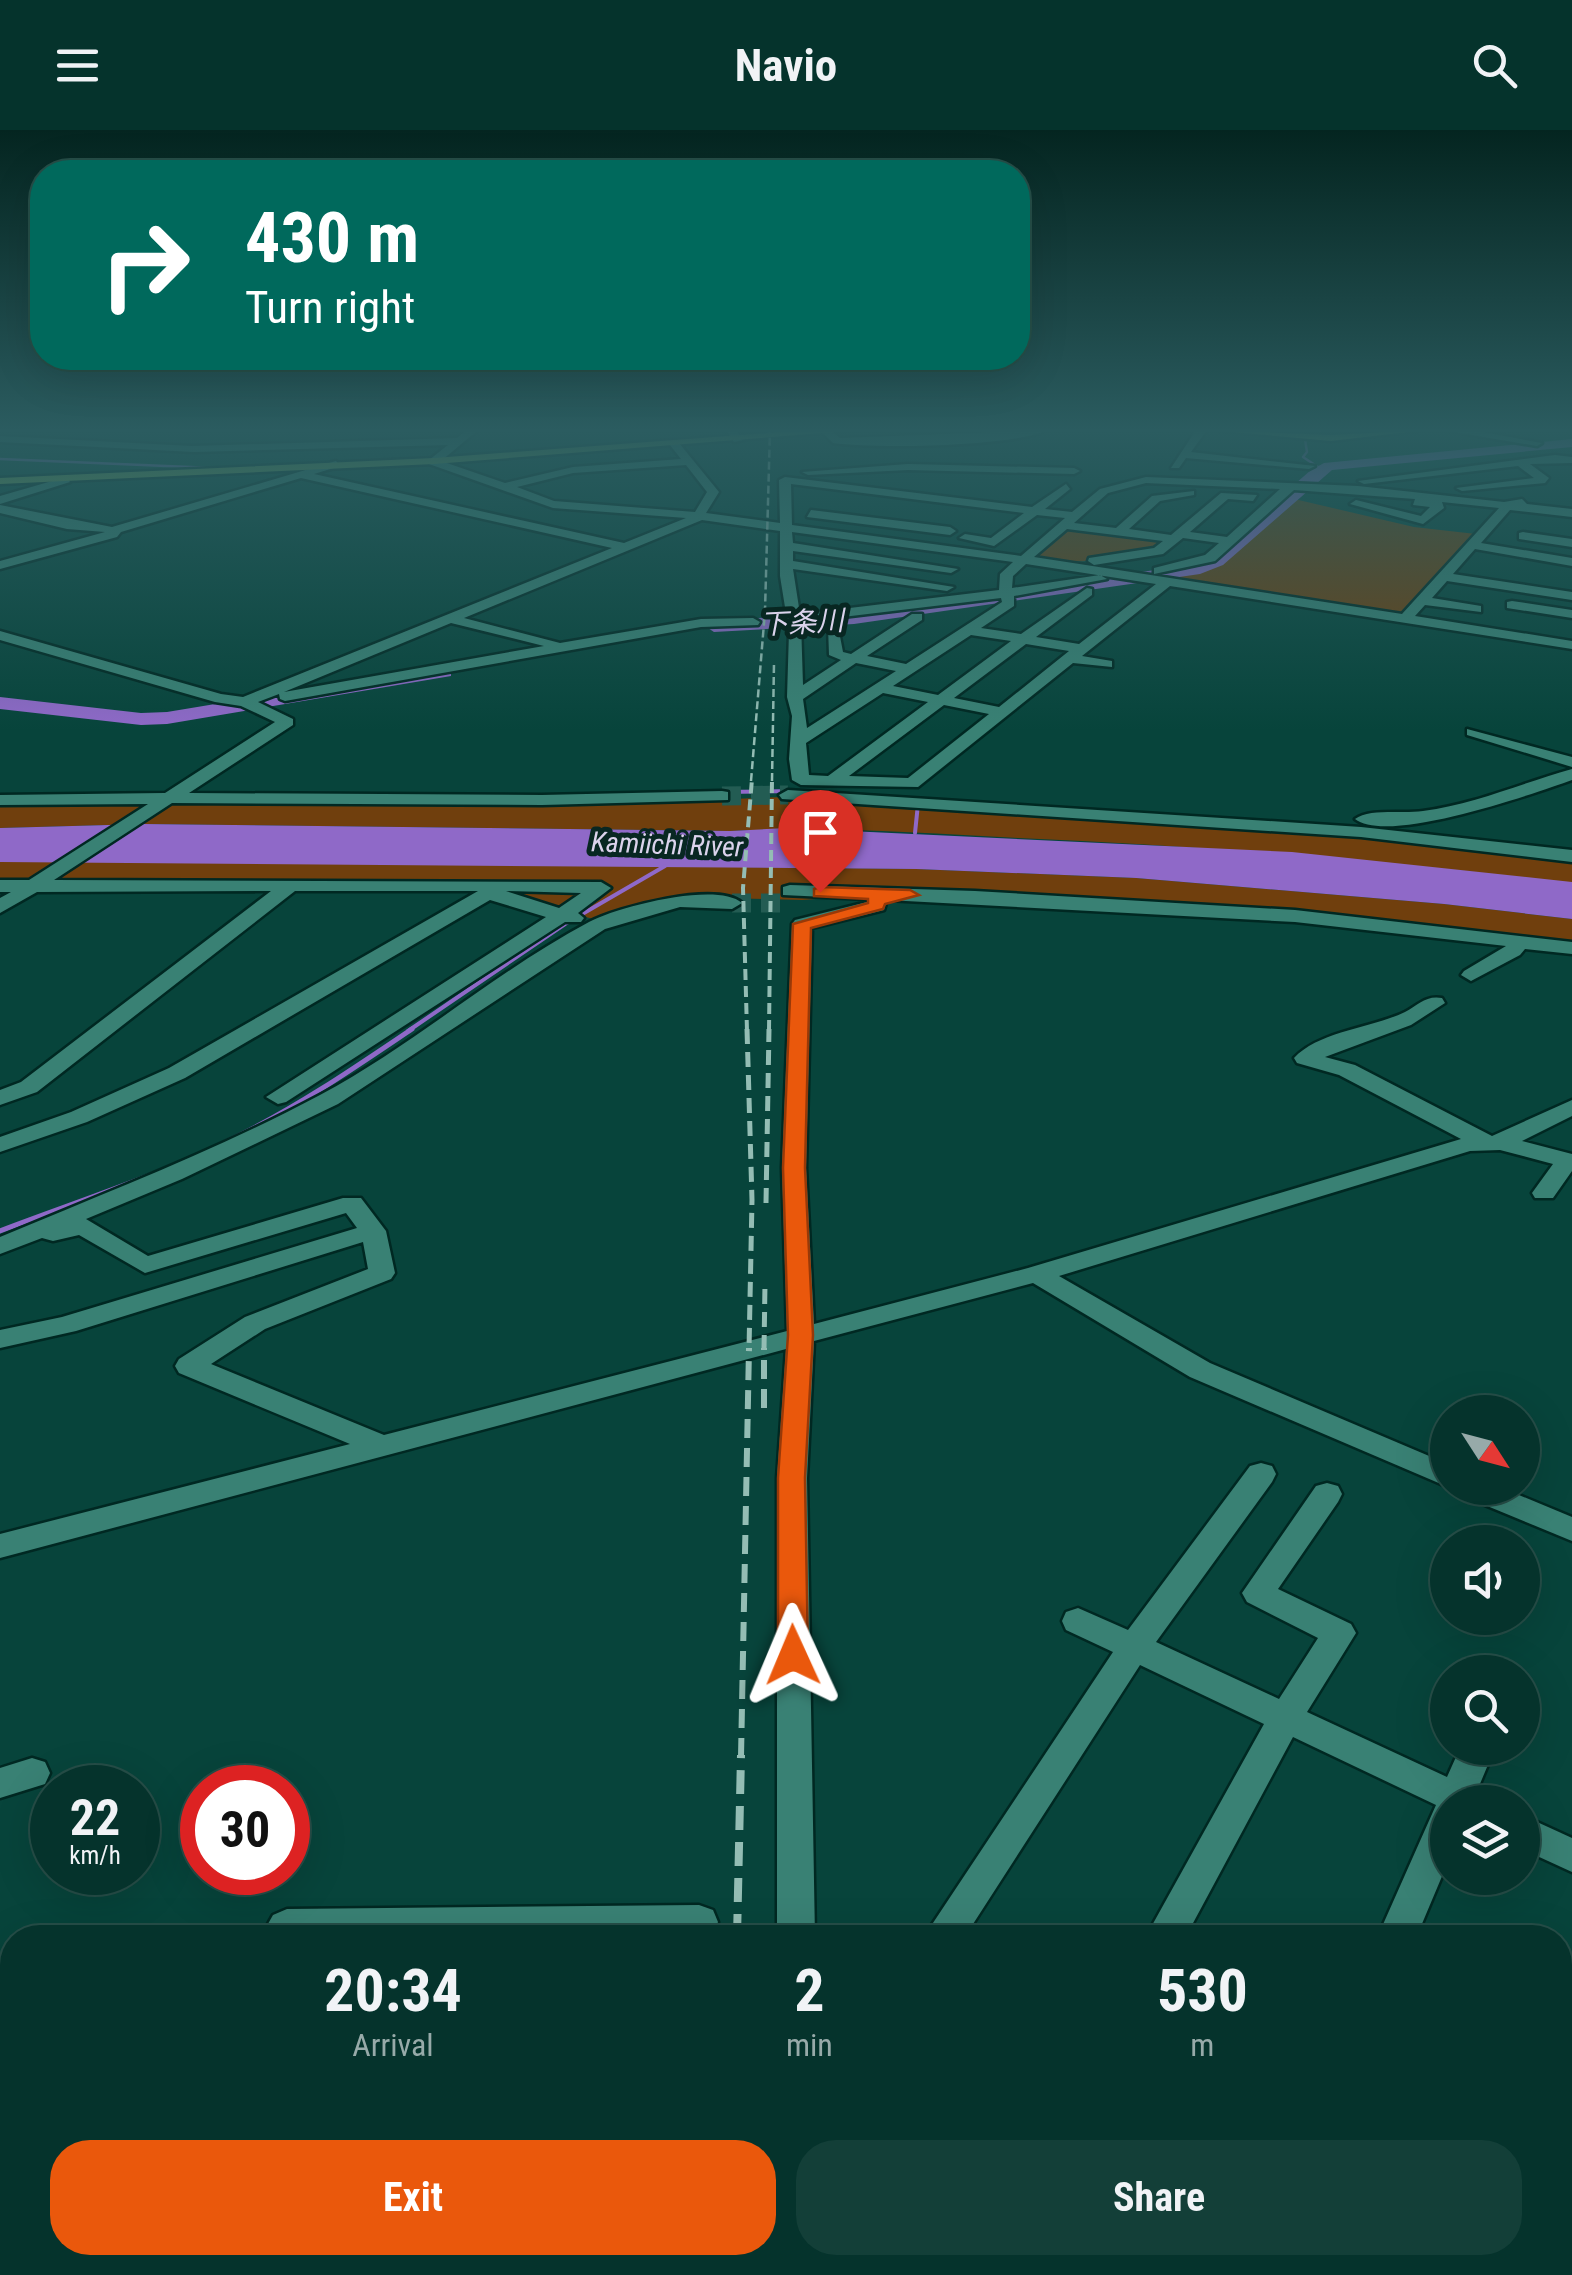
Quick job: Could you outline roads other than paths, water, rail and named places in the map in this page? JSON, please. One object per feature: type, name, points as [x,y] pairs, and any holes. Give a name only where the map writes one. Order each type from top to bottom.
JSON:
[{"type":"street","points":[[0,565],[116,532],[112,530]]},
{"type":"street","points":[[550,530],[625,547]]},
{"type":"street","points":[[657,530],[664,531]]},
{"type":"street","points":[[788,530],[795,697],[800,716],[796,759],[801,780],[912,783],[1164,580]]},
{"type":"street","points":[[803,530],[1164,580],[1572,645]]},
{"type":"street","points":[[927,547],[948,530]]},
{"type":"street","points":[[966,530],[994,542],[1009,530]]},
{"type":"street","points":[[1008,598],[1006,574],[1057,530]]},
{"type":"street","points":[[1111,530],[1232,541]]},
{"type":"street","points":[[1062,565],[1148,554],[1183,530]]},
{"type":"street","points":[[787,570],[1008,598],[1198,564],[1244,530]]},
{"type":"street","points":[[246,702],[664,531]]},
{"type":"street","points":[[1406,618],[1486,531],[1572,544]]},
{"type":"street","points":[[1471,545],[1572,561]]},
{"type":"street","points":[[786,546],[951,569]]},
{"type":"street","points":[[950,593],[951,569],[970,553]]},
{"type":"street","points":[[1459,556],[1535,568],[1546,557]]},
{"type":"street","points":[[787,570],[912,606],[1087,592],[1164,580]]},
{"type":"street","points":[[1441,576],[1570,592]]},
{"type":"street","points":[[795,697],[854,658],[912,606],[921,584]]},
{"type":"street","points":[[832,782],[1087,592]]},
{"type":"street","points":[[794,625],[832,624],[950,593]]},
{"type":"street","points":[[799,741],[969,630],[1008,598]]},
{"type":"street","points":[[828,600],[836,655],[910,669]]},
{"type":"street","points":[[1421,600],[1476,609]]},
{"type":"street","points":[[1512,605],[1572,614]]},
{"type":"street","points":[[448,618],[563,646]]},
{"type":"street","points":[[0,635],[220,699],[246,702],[701,623],[753,622]]},
{"type":"street","points":[[969,630],[1024,639],[1107,664]]},
{"type":"street","points":[[881,688],[1001,712]]},
{"type":"street","points":[[0,907],[287,722],[246,702]]},
{"type":"street","points":[[1473,732],[1572,762]]},
{"type":"street","points":[[1240,825],[1303,816],[1376,820],[1447,815],[1484,807],[1572,774]]},
{"type":"street","points":[[788,795],[1410,837],[1572,856]]},
{"type":"street","points":[[0,800],[174,796],[610,800],[722,796]]},
{"type":"street","points":[[0,1098],[29,1086],[292,884]]},
{"type":"street","points":[[0,886],[601,888],[278,1097]]},
{"type":"street","points":[[0,1145],[80,1116],[177,1073],[313,997],[402,940],[497,890],[598,925]]},
{"type":"street","points":[[910,895],[877,900],[788,897],[910,895],[1295,916],[1572,948]]},
{"type":"street","points":[[796,1925],[792,1478],[801,1335],[794,1168],[802,924],[876,906],[877,900]]},
{"type":"street","points":[[0,1246],[190,1166],[330,1099],[448,1026],[598,925],[679,901],[732,903]]},
{"type":"street","points":[[1471,974],[1513,951],[1520,942]]},
{"type":"street","points":[[1434,1003],[1418,1016],[1305,1058],[1347,1070],[1494,1143],[1570,1161],[1544,1193]]},
{"type":"street","points":[[0,1080],[29,1086]]},
{"type":"street","points":[[0,1546],[1037,1274],[1468,1144],[1494,1143],[1572,1107]]},
{"type":"street","points":[[41,1229],[53,1234],[82,1226],[144,1265],[352,1203],[373,1231],[382,1273],[255,1323],[189,1366],[381,1445]]},
{"type":"street","points":[[0,1339],[66,1325],[373,1231]]},
{"type":"street","points":[[1037,1274],[1200,1370],[1430,1468]]},
{"type":"street","points":[[951,1925],[1134,1647],[1261,1474]]},
{"type":"street","points":[[1171,1925],[1285,1719],[1339,1633],[1258,1593],[1327,1494]]},
{"type":"street","points":[[1514,1505],[1572,1530]]},
{"type":"street","points":[[1078,1621],[1430,1792]]},
{"type":"street","points":[[1540,1840],[1572,1856]]},
{"type":"street","points":[[1402,1925],[1430,1861]]},
{"type":"street","points":[[452,1925],[699,1922]]},
{"type":"water","name":"Kamiichi River","points":[[144,824],[730,831],[786,828],[1292,852],[1572,882],[1572,919],[1136,878],[916,869],[0,862],[0,828]]},
{"type":"waterway","name":"下条川","points":[[714,626],[854,619],[1200,569],[1217,561],[1252,530]]},
{"type":"waterway","name":"下条川","points":[[0,703],[141,719],[167,718],[444,672]]},
{"type":"waterway","points":[[718,792],[792,791]]},
{"type":"waterway","points":[[183,793],[497,795]]},
{"type":"waterway","points":[[915,833],[918,804]]},
{"type":"waterway","name":"Kamiichi River","points":[[408,1031],[565,924],[665,866]]},
{"type":"waterway","points":[[0,1231],[213,1148],[308,1097],[412,1029]]},
{"type":"tunnel","points":[[722,796],[788,795]]},
{"type":"tunnel","points":[[732,903],[785,903]]},
{"type":"railway","points":[[751,781],[767,530]]},
{"type":"railway","points":[[772,781],[774,663]]},
{"type":"railway","points":[[747,1031],[743,888],[752,779]]},
{"type":"railway","points":[[769,1031],[772,779]]},
{"type":"railway","points":[[747,1029],[752,1200],[749,1350]]},
{"type":"railway","points":[[766,1203],[769,1029]]},
{"type":"railway","points":[[764,1350],[765,1283]]},
{"type":"railway","points":[[741,1757],[749,1348]]},
{"type":"railway","points":[[764,1350],[764,1408]]},
{"type":"railway","points":[[737,1925],[741,1755]]}]
